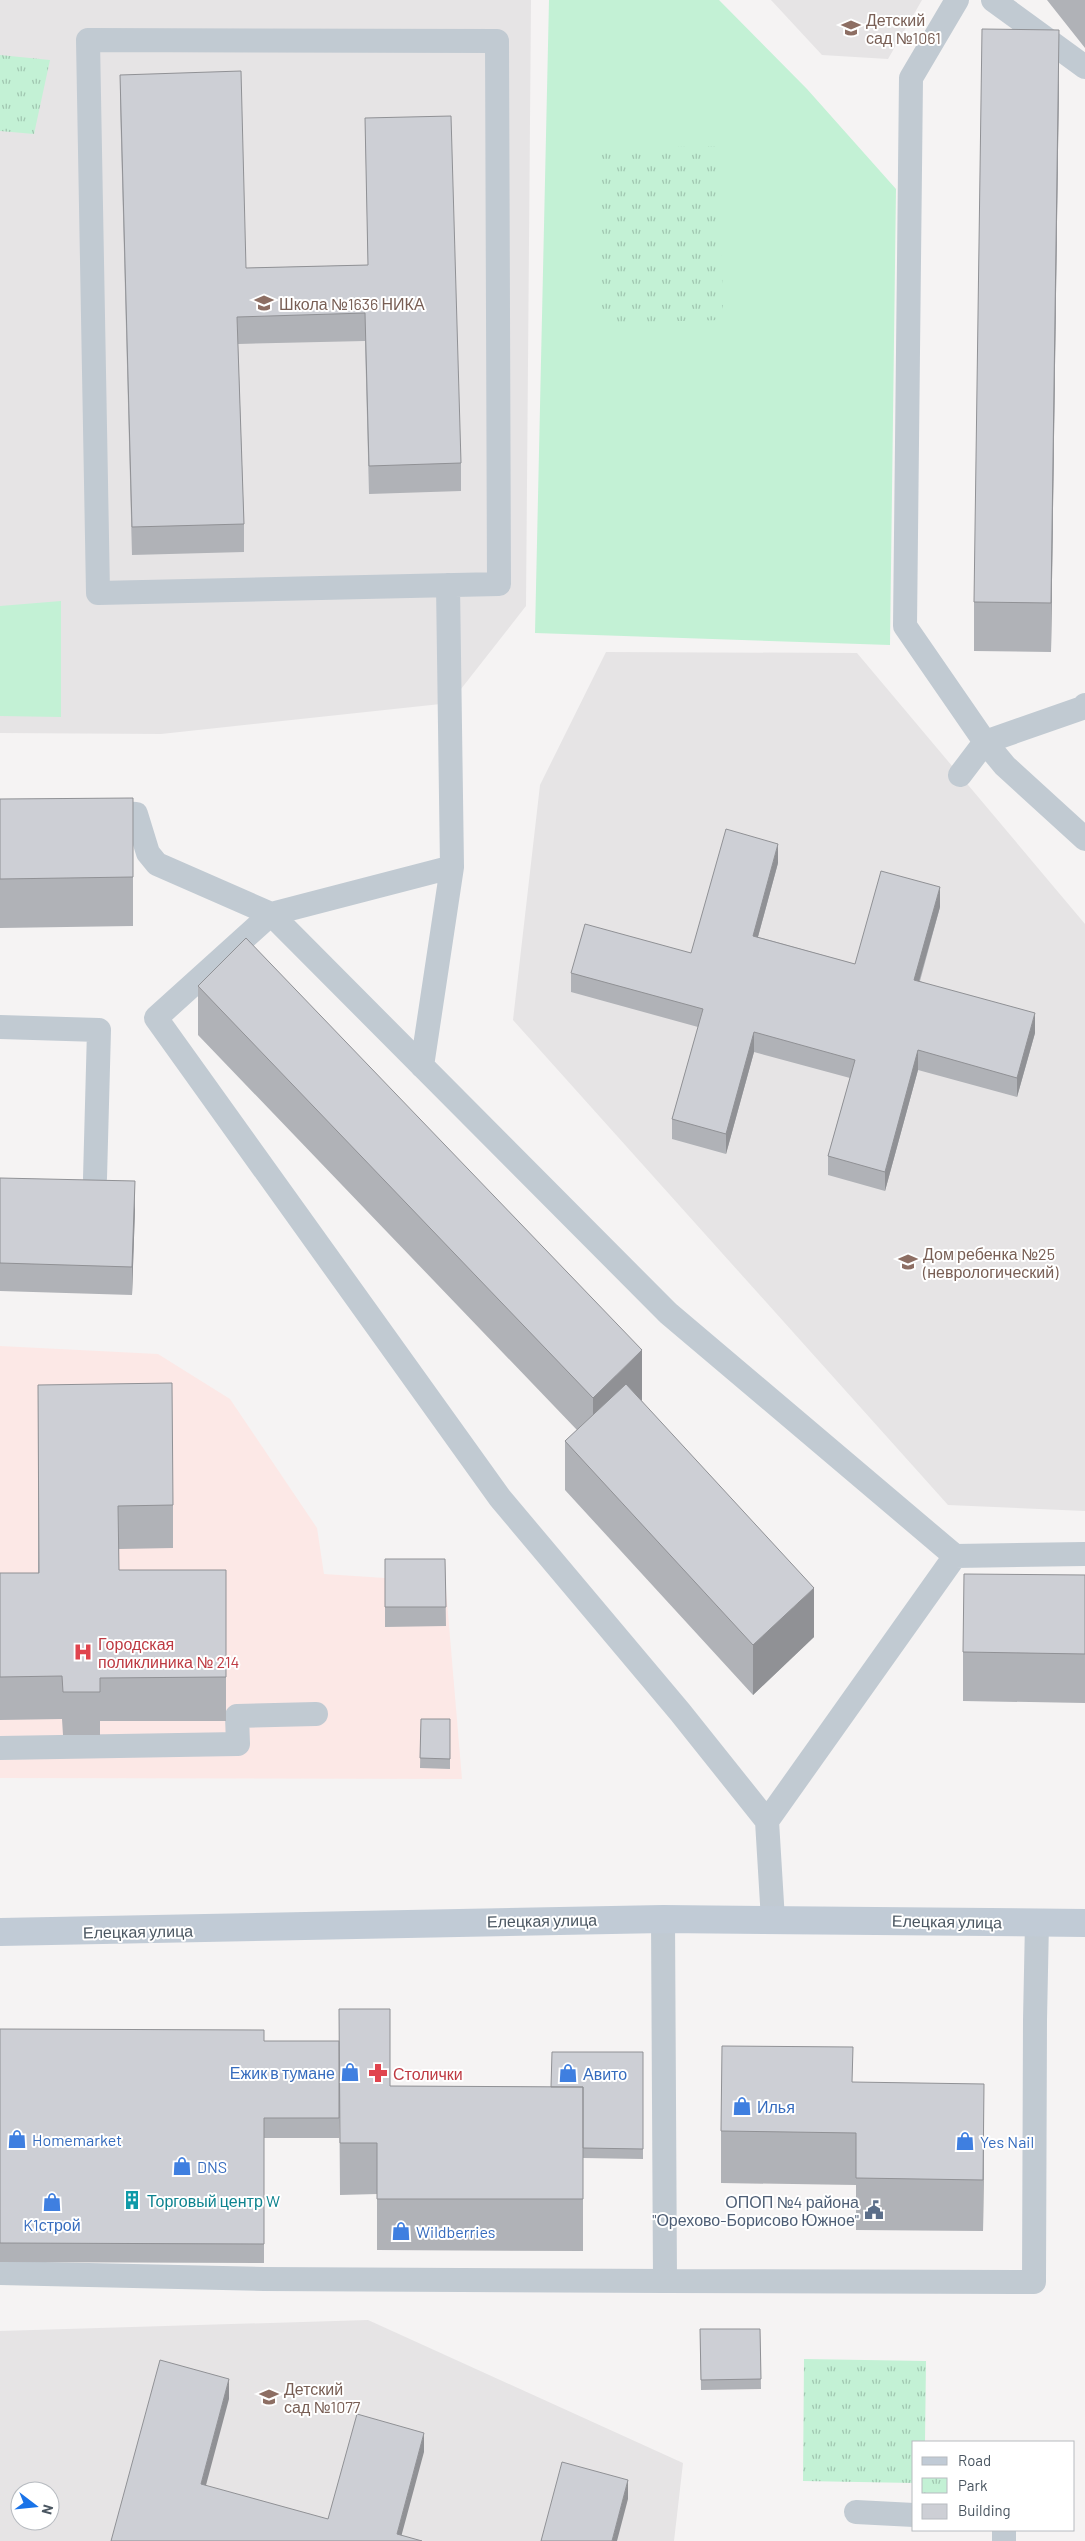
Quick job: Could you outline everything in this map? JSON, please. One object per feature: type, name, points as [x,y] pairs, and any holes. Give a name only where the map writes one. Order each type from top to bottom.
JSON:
[{"type":"street","name":"Елецкая улица","points":[[0,1932],[663,1919],[1085,1923]]},
{"type":"lane","points":[[958,0],[911,78],[905,626],[985,742],[1005,766],[1085,839]]},
{"type":"lane","points":[[993,0],[1085,67]]},
{"type":"lane","points":[[88,40],[497,41],[499,584],[448,585],[98,593],[88,40]]},
{"type":"lane","points":[[422,1066],[452,867],[448,585]]},
{"type":"lane","points":[[960,775],[985,742],[1085,707],[1085,705]]},
{"type":"lane","points":[[78,811],[136,814],[148,853],[157,864],[272,914],[668,1313],[956,1556],[1085,1554]]},
{"type":"lane","points":[[452,867],[272,914],[156,1018],[500,1498],[680,1712],[767,1821],[773,1920]]},
{"type":"lane","points":[[0,1027],[100,1030],[94,1178]]},
{"type":"lane","points":[[767,1821],[956,1556]]},
{"type":"lane","points":[[0,1748],[238,1744],[237,1716],[316,1714]]},
{"type":"lane","points":[[663,1919],[665,2281]]},
{"type":"lane","points":[[0,2273],[273,2279],[1034,2282],[1034,2020],[1037,1922]]},
{"type":"lane","points":[[856,2512],[912,2515]]},
{"type":"shaded area","name":"Школа №1636 НИКА","points":[[0,0],[531,0],[526,606],[450,703],[161,734],[0,733]]},
{"type":"shaded area","name":"Детский сад №1061","points":[[771,0],[922,0],[888,59],[822,55]]},
{"type":"shaded area","name":"Дом ребенка №25 (неврологический)","points":[[606,652],[857,653],[1085,924],[1085,1511],[948,1505],[513,1020],[540,785]]},
{"type":"shaded area","points":[[0,1346],[158,1354],[230,1399],[317,1528],[324,1574],[385,1578],[445,1578],[462,1779],[0,1778]]},
{"type":"shaded area","name":"Детский сад №1077","points":[[368,2320],[683,2463],[674,2541],[0,2541],[0,2331]]},
{"type":"green space","points":[[549,0],[719,0],[807,89],[896,189],[890,645],[535,633]]},
{"type":"green space","points":[[0,55],[50,60],[34,134],[0,131]]},
{"type":"green space","points":[[720,146],[723,320],[602,323],[599,148]]},
{"type":"green space","points":[[61,601],[61,717],[0,716],[0,606]]},
{"type":"green space","points":[[804,2359],[926,2361],[925,2441],[912,2441],[912,2483],[803,2481]]},
{"type":"building","points":[[982,29],[1059,30],[1051,603],[974,602]]},
{"type":"building","points":[[241,71],[246,268],[368,265],[365,118],[451,116],[461,463],[369,466],[365,313],[237,317],[244,524],[132,527],[120,75]]},
{"type":"building","points":[[133,798],[133,877],[0,879],[0,799]]},
{"type":"building","points":[[726,829],[778,844],[753,936],[855,964],[881,871],[940,887],[914,980],[1035,1013],[1017,1078],[918,1050],[885,1172],[828,1156],[855,1060],[754,1032],[726,1134],[672,1119],[703,1009],[571,973],[585,924],[691,953]]},
{"type":"building","points":[[246,938],[642,1350],[593,1398],[198,986]]},
{"type":"building","points":[[0,1178],[135,1181],[132,1267],[0,1263]]},
{"type":"building","points":[[172,1383],[173,1505],[118,1506],[119,1570],[226,1570],[226,1677],[100,1678],[100,1692],[63,1692],[62,1676],[0,1677],[0,1573],[39,1573],[38,1385]]},
{"type":"building","points":[[626,1384],[814,1588],[753,1645],[565,1441]]},
{"type":"building","points":[[385,1559],[445,1559],[446,1607],[385,1607]]},
{"type":"building","points":[[964,1574],[1085,1575],[1085,1654],[963,1652]]},
{"type":"building","points":[[421,1719],[450,1719],[450,1759],[420,1758]]},
{"type":"building","points":[[339,2009],[390,2009],[390,2086],[583,2087],[583,2199],[377,2199],[377,2143],[340,2143]]},
{"type":"building","name":"Торговый центр W","points":[[0,2029],[264,2030],[264,2041],[339,2041],[339,2118],[264,2118],[264,2244],[0,2243]]},
{"type":"building","points":[[722,2046],[853,2047],[852,2082],[984,2084],[983,2180],[856,2178],[856,2133],[721,2131]]},
{"type":"building","points":[[552,2052],[643,2052],[643,2149],[583,2148],[583,2087],[551,2087]]},
{"type":"building","points":[[700,2329],[760,2329],[761,2379],[701,2380]]},
{"type":"building","points":[[160,2360],[229,2379],[201,2484],[328,2519],[357,2414],[424,2433],[397,2534],[422,2541],[111,2541]]},
{"type":"building","points":[[562,2462],[628,2480],[612,2541],[541,2541]]},
{"type":"place","name":"Детский сад №1061","points":[[851,28]]},
{"type":"place","name":"Школа №1636 НИКА","points":[[264,303]]},
{"type":"place","name":"Дом ребенка №25 (неврологический)","points":[[908,1262]]},
{"type":"place","name":"Городская поликлиника № 214","points":[[83,1652]]},
{"type":"place","name":"Ежик в тумане","points":[[350,2072]]},
{"type":"place","name":"Столички","points":[[378,2073]]},
{"type":"place","name":"Авито","points":[[568,2073]]},
{"type":"place","name":"Илья","points":[[742,2106]]},
{"type":"place","name":"Homemarket","points":[[17,2139]]},
{"type":"place","name":"Yes Nail","points":[[965,2141]]},
{"type":"place","name":"DNS","points":[[182,2166]]},
{"type":"place","name":"Торговый центр W","points":[[132,2200]]},
{"type":"place","name":"K1строй","points":[[52,2202]]},
{"type":"place","name":"ОПОП №4 района \"Орехово-Борисово Южное\"","points":[[874,2210]]},
{"type":"place","name":"Wildberries","points":[[401,2231]]},
{"type":"place","name":"Детский сад №1077","points":[[269,2397]]}]
